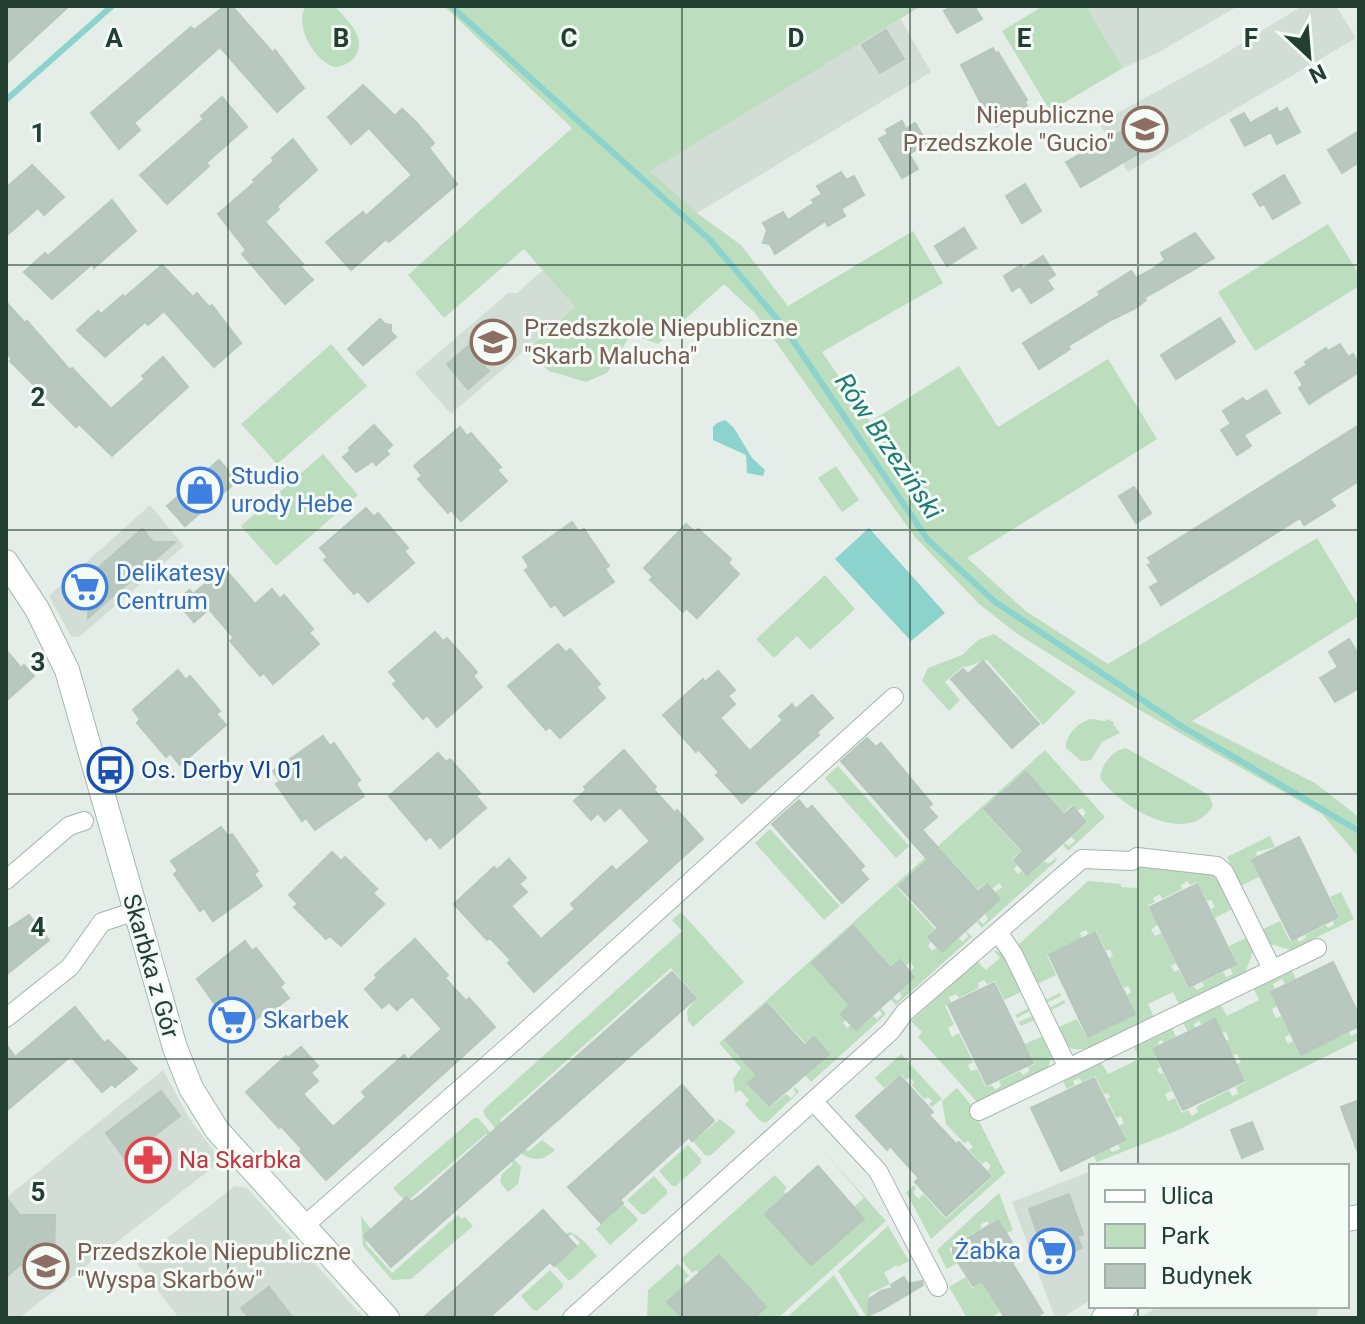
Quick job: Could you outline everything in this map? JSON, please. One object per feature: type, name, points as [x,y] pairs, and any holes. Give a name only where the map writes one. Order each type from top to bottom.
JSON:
[{"type":"street","name":"Skarbka z Gór","points":[[6,562],[37,609],[67,670],[175,1048],[191,1088],[217,1130],[387,1318]]},
{"type":"street","points":[[304,1226],[518,1038],[894,697]]},
{"type":"street","points":[[6,880],[69,826],[84,821]]},
{"type":"street","points":[[572,1318],[891,1031],[905,1012],[1082,859],[1132,861],[1137,857],[1217,866],[1224,872],[1272,969]]},
{"type":"street","points":[[6,1018],[70,967],[102,922],[136,911]]},
{"type":"street","points":[[998,932],[1013,954],[1068,1068]]},
{"type":"street","points":[[979,1111],[1317,948]]},
{"type":"street","points":[[813,1101],[878,1171],[938,1287]]},
{"type":"street","points":[[1104,1318],[1122,1308]]},
{"type":"shaded area","points":[[1086,6],[1238,6],[1159,52],[1123,68]]},
{"type":"shaded area","points":[[1302,6],[1336,6],[1356,38],[1128,172],[1099,123],[1213,61]]},
{"type":"shaded area","points":[[900,18],[931,72],[697,213],[649,171]]},
{"type":"shaded area","name":"Przedszkole Niepubliczne \"Skarb Malucha\"","points":[[543,270],[575,307],[451,414],[415,373],[508,293],[517,293]]},
{"type":"shaded area","points":[[150,505],[184,546],[79,637],[71,636],[49,596]]},
{"type":"shaded area","name":"Przedszkole Niepubliczne \"Wyspa Skarbów\"","points":[[163,1070],[189,1118],[217,1155],[216,1165],[19,1318],[6,1318],[6,1198]]},
{"type":"shaded area","points":[[1089,1172],[1089,1301],[1061,1318],[1055,1318],[1012,1202]]},
{"type":"shaded area","points":[[235,1186],[247,1188],[364,1318],[179,1318],[136,1262]]},
{"type":"shaded area","points":[[1156,1308],[1319,1308],[1315,1318],[1139,1318]]},
{"type":"green space","points":[[306,6],[335,6],[349,23],[359,41],[356,55],[350,62],[335,67],[327,64],[314,51],[302,23]]},
{"type":"green space","points":[[444,6],[921,6],[650,171],[697,213],[741,245],[788,306],[913,231],[943,283],[822,352],[870,422],[959,366],[998,427],[1108,359],[1157,439],[967,558],[1027,612],[1108,664],[1317,538],[1359,607],[1359,616],[1192,721],[1315,783],[1355,814],[1359,819],[1359,857],[1322,814],[1136,708],[1016,633],[979,604],[914,536],[755,313],[724,284],[658,344],[631,334],[607,373],[586,382],[549,371],[526,350],[575,307],[524,249],[444,318],[408,275],[572,128]]},
{"type":"green space","points":[[1043,6],[1086,6],[1123,68],[1050,111],[1002,31]]},
{"type":"green space","points":[[1328,224],[1359,274],[1359,286],[1255,351],[1218,292]]},
{"type":"green space","points":[[331,344],[367,386],[277,464],[241,424]]},
{"type":"green space","points":[[323,454],[358,495],[276,566],[241,526]]},
{"type":"green space","points":[[836,466],[859,500],[842,512],[818,478]]},
{"type":"green space","points":[[825,575],[855,609],[810,650],[797,636],[774,658],[756,639]]},
{"type":"green space","points":[[994,634],[1076,692],[1043,725],[987,660],[962,667],[945,682],[960,700],[949,711],[922,681],[928,668],[962,655],[978,640]]},
{"type":"green space","points":[[1090,719],[1114,722],[1120,733],[1102,742],[1091,760],[1081,761],[1066,748],[1066,743],[1073,730]]},
{"type":"green space","points":[[1126,748],[1209,795],[1213,806],[1202,818],[1187,823],[1171,823],[1154,819],[1122,801],[1100,778],[1108,758]]},
{"type":"green space","points":[[1045,750],[1105,817],[1068,851],[1063,845],[1069,846],[1075,841],[1071,837],[1088,822],[1083,816],[1086,813],[1072,805],[1064,813],[1026,771],[983,810],[1021,851],[1012,859],[1017,865],[1014,869],[1018,874],[1022,871],[1027,876],[1045,861],[1048,864],[1055,859],[1052,854],[1057,860],[982,928],[977,922],[979,920],[983,924],[988,919],[985,914],[1001,899],[995,892],[1002,887],[999,883],[992,889],[986,883],[978,890],[940,848],[897,887],[935,929],[926,937],[931,942],[928,946],[932,951],[936,948],[942,953],[959,938],[962,942],[968,937],[966,930],[972,937],[896,1005],[890,999],[893,997],[897,1001],[902,996],[899,991],[915,976],[911,971],[914,967],[910,962],[906,966],[900,959],[892,967],[853,925],[812,964],[850,1005],[841,1014],[847,1028],[851,1025],[856,1031],[873,1016],[877,1019],[882,1014],[881,1008],[886,1014],[811,1082],[805,1075],[829,1053],[815,1038],[806,1044],[767,1001],[726,1040],[764,1082],[754,1091],[769,1108],[786,1094],[791,1098],[796,1093],[795,1087],[799,1092],[766,1123],[759,1120],[745,1104],[749,1100],[740,1090],[735,1093],[733,1079],[741,1068],[719,1043]]},
{"type":"green space","points":[[838,766],[909,846],[896,858],[825,778]]},
{"type":"green space","points":[[770,829],[840,906],[824,920],[755,843]]},
{"type":"green space","points":[[1270,836],[1275,847],[1256,852],[1257,856],[1251,859],[1259,877],[1240,886],[1227,857]]},
{"type":"green space","points":[[1138,864],[1192,868],[1214,875],[1234,908],[1215,918],[1211,900],[1207,901],[1197,882],[1190,885],[1188,881],[1181,885],[1182,889],[1162,899],[1160,894],[1153,898],[1155,902],[1148,905],[1158,925],[1151,929],[1155,936],[1162,933],[1176,963],[1171,966],[1174,972],[1179,970],[1188,988],[1194,986],[1197,990],[1204,986],[1202,982],[1223,972],[1226,977],[1233,974],[1230,968],[1237,964],[1229,946],[1248,937],[1254,949],[1245,973],[1179,1004],[1173,992],[1148,1004],[1155,1019],[1086,1049],[1066,1046],[1052,1014],[1059,1027],[1077,1019],[1087,1038],[1136,1014],[1127,995],[1131,992],[1128,986],[1124,988],[1109,958],[1113,956],[1110,949],[1106,951],[1096,931],[1088,934],[1086,930],[1080,933],[1082,938],[1047,955],[1056,975],[1037,984],[1045,1000],[1060,993],[1061,996],[1046,1003],[1009,934],[1019,944],[1088,881],[1137,888]]},
{"type":"green space","points":[[1341,892],[1354,919],[1291,950],[1267,943],[1261,930],[1280,921],[1290,941],[1297,938],[1299,942],[1306,938],[1305,935],[1326,925],[1328,928],[1334,925],[1333,921],[1340,918],[1330,897]]},
{"type":"green space","points":[[681,912],[744,982],[693,1027],[688,1021],[687,1011],[697,997],[671,968],[500,1120],[526,1150],[529,1151],[542,1140],[555,1150],[535,1159],[525,1156],[508,1142],[483,1110],[682,931],[672,920]]},
{"type":"green space","points":[[993,950],[1003,953],[1032,1010],[1017,1018],[1015,1015],[1029,1008],[1021,992],[1004,1000],[995,981],[987,984],[984,980],[978,983],[979,988],[959,998],[956,994],[949,997],[951,1002],[945,1006],[954,1024],[948,1028],[952,1037],[959,1033],[973,1062],[968,1065],[971,1071],[977,1069],[986,1087],[992,1085],[995,1090],[1001,1086],[999,1081],[1020,1071],[1023,1075],[1029,1071],[1028,1067],[1035,1064],[1025,1044],[1043,1036],[1035,1020],[1021,1026],[1019,1022],[1034,1015],[1052,1056],[1048,1068],[978,1103],[918,1037],[922,1032],[911,1021],[977,961],[986,970],[1000,958]]},
{"type":"green space","points":[[1291,969],[1296,979],[1285,984],[1282,979],[1273,984],[1275,989],[1270,992],[1277,1006],[1272,1009],[1276,1018],[1281,1016],[1290,1034],[1285,1037],[1288,1044],[1293,1041],[1300,1056],[1349,1032],[1351,1036],[1358,1033],[1356,1029],[1359,1027],[1359,1040],[1176,1131],[1097,1162],[1094,1156],[1110,1149],[1112,1152],[1120,1149],[1118,1144],[1126,1141],[1119,1126],[1124,1123],[1121,1116],[1116,1118],[1107,1099],[1110,1097],[1108,1093],[1104,1094],[1095,1076],[1082,1082],[1079,1078],[1073,1081],[1075,1085],[1067,1089],[1063,1081],[1101,1062],[1108,1074],[1139,1059],[1134,1046],[1172,1028],[1176,1037],[1164,1043],[1162,1040],[1158,1042],[1159,1045],[1152,1049],[1160,1067],[1157,1069],[1160,1074],[1163,1073],[1172,1091],[1165,1094],[1168,1101],[1175,1098],[1182,1113],[1188,1110],[1192,1116],[1198,1112],[1196,1107],[1229,1090],[1232,1096],[1238,1094],[1236,1087],[1246,1082],[1237,1064],[1241,1062],[1237,1054],[1233,1055],[1226,1041],[1229,1039],[1226,1032],[1222,1033],[1215,1019],[1202,1025],[1199,1021],[1188,1032],[1182,1021],[1220,1003],[1227,1016],[1259,1000],[1253,988]]},
{"type":"green space","points":[[1064,1000],[1065,1003],[1050,1011],[1049,1008]]},
{"type":"green space","points":[[901,1054],[942,1099],[932,1107],[929,1105],[932,1101],[928,1097],[924,1099],[909,1077],[906,1080],[901,1074],[884,1088],[875,1078]]},
{"type":"green space","points":[[957,1088],[971,1105],[1005,1173],[931,1239],[906,1192],[914,1185],[913,1193],[919,1199],[923,1194],[946,1219],[993,1176],[988,1170],[991,1166],[986,1161],[982,1164],[969,1150],[973,1147],[968,1141],[964,1143],[946,1124],[942,1101]]},
{"type":"green space","points":[[474,1118],[478,1118],[521,1167],[518,1184],[508,1192],[500,1182],[502,1174],[513,1164],[486,1134],[410,1199],[404,1200],[393,1188]]},
{"type":"green space","points":[[720,1119],[736,1132],[710,1156],[705,1155],[693,1141]]},
{"type":"green space","points":[[688,1145],[701,1163],[676,1186],[672,1186],[659,1171]]},
{"type":"green space","points":[[821,1148],[886,1221],[778,1318],[754,1318],[766,1307],[719,1256],[699,1273],[696,1270],[692,1273],[681,1259],[775,1175],[787,1188],[784,1191],[787,1195],[766,1214],[812,1265],[864,1219],[854,1207],[864,1198]]},
{"type":"green space","points":[[654,1176],[667,1194],[645,1214],[641,1214],[627,1200]]},
{"type":"green space","points":[[999,1193],[1013,1230],[1007,1233],[998,1219],[980,1225],[982,1228],[962,1240],[959,1236],[954,1240],[956,1244],[949,1249],[957,1263],[947,1269],[937,1250]]},
{"type":"green space","points":[[623,1204],[637,1221],[610,1245],[596,1229]]},
{"type":"green space","points":[[458,1215],[462,1219],[465,1217],[473,1226],[411,1279],[392,1280],[363,1246],[361,1216],[371,1229],[366,1244],[392,1273]]},
{"type":"green space","points":[[888,1226],[909,1261],[884,1273],[890,1284],[869,1294],[868,1313],[881,1310],[867,1318],[838,1271]]},
{"type":"green space","points":[[569,1232],[581,1239],[597,1256],[571,1280],[555,1266],[580,1243],[572,1234],[568,1237],[565,1234]]},
{"type":"green space","points":[[678,1264],[689,1276],[684,1280],[687,1284],[667,1302],[682,1318],[647,1318],[648,1290]]},
{"type":"green space","points":[[550,1270],[563,1287],[537,1311],[533,1310],[521,1296]]},
{"type":"green space","points":[[834,1275],[861,1318],[786,1318]]},
{"type":"green space","points":[[966,1277],[972,1288],[982,1282],[1000,1312],[990,1318],[967,1318],[949,1287]]},
{"type":"water","points":[[725,420],[734,428],[752,458],[765,470],[763,476],[747,473],[746,455],[713,440],[713,427]]},
{"type":"water","points":[[869,528],[945,613],[911,641],[835,559]]},
{"type":"building","points":[[13,6],[69,6],[6,64],[6,12]]},
{"type":"building","points":[[225,6],[232,6],[273,53],[275,50],[304,88],[277,112],[220,47],[134,123],[140,130],[119,149],[91,113],[191,27],[194,30]]},
{"type":"building","points":[[953,6],[974,6],[982,19],[957,33],[944,11]]},
{"type":"building","points":[[886,30],[904,59],[880,73],[862,45]]},
{"type":"building","points":[[993,48],[1027,100],[1027,106],[997,126],[961,65]]},
{"type":"building","points":[[363,85],[395,116],[402,109],[416,122],[434,143],[429,148],[457,184],[351,270],[326,242],[363,212],[366,216],[412,175],[369,128],[351,144],[328,117]]},
{"type":"building","points":[[222,97],[247,127],[206,163],[209,166],[167,204],[140,175],[204,119],[201,116]]},
{"type":"building","points":[[1277,108],[1279,113],[1287,108],[1300,132],[1277,144],[1271,132],[1245,146],[1231,120],[1244,113],[1250,123]]},
{"type":"building","points":[[1150,113],[1165,138],[1081,187],[1066,162]]},
{"type":"building","points":[[902,121],[906,129],[915,123],[927,143],[909,154],[918,169],[902,178],[879,139],[888,134],[886,130]]},
{"type":"building","points":[[1359,131],[1359,162],[1342,173],[1328,150]]},
{"type":"building","points":[[293,139],[317,170],[277,206],[279,209],[265,222],[303,264],[300,266],[313,280],[285,304],[242,254],[246,250],[218,214],[255,182],[253,180],[274,161],[272,158]]},
{"type":"building","points":[[32,165],[64,197],[44,215],[38,208],[6,236],[6,188]]},
{"type":"building","points":[[841,172],[846,180],[854,176],[864,195],[841,209],[845,216],[828,226],[825,221],[775,254],[770,244],[763,243],[767,230],[763,223],[783,212],[788,220],[814,203],[812,200],[822,194],[817,186]]},
{"type":"building","points":[[1284,175],[1300,203],[1273,219],[1253,194]]},
{"type":"building","points":[[1025,184],[1041,211],[1022,223],[1006,196]]},
{"type":"building","points":[[112,200],[136,231],[52,299],[24,272],[45,253],[48,256]]},
{"type":"building","points":[[964,228],[976,248],[947,266],[935,246]]},
{"type":"building","points":[[1195,233],[1214,258],[1144,298],[1146,300],[1136,308],[1068,346],[1070,349],[1039,369],[1023,343],[1100,295],[1098,292],[1131,271],[1136,278],[1151,270],[1165,260],[1161,253]]},
{"type":"building","points":[[1043,256],[1055,275],[1047,280],[1053,289],[1031,303],[1020,286],[1012,291],[1004,276],[1021,265],[1023,269]]},
{"type":"building","points":[[162,265],[193,297],[197,293],[209,307],[212,305],[241,343],[214,367],[164,311],[148,325],[145,322],[105,357],[77,330],[98,311],[101,314],[123,295],[125,297]]},
{"type":"building","points":[[6,302],[111,409],[145,379],[142,376],[163,357],[188,387],[112,456],[79,424],[76,427],[10,361],[12,359],[6,352]]},
{"type":"building","points":[[1220,318],[1235,342],[1176,379],[1161,355]]},
{"type":"building","points":[[380,319],[391,325],[391,332],[396,337],[363,365],[348,349]]},
{"type":"building","points":[[494,324],[509,342],[483,365],[489,371],[468,389],[447,364]]},
{"type":"building","points":[[1340,344],[1348,357],[1353,354],[1359,372],[1309,404],[1299,388],[1303,385],[1295,372],[1326,348],[1328,351]]},
{"type":"building","points":[[1266,390],[1280,413],[1244,435],[1251,446],[1237,455],[1221,430],[1231,424],[1223,411],[1243,398],[1246,402]]},
{"type":"building","points":[[374,425],[392,445],[386,451],[389,454],[376,465],[373,461],[356,472],[343,457]]},
{"type":"building","points":[[1359,425],[1359,481],[1330,499],[1335,506],[1304,525],[1300,518],[1161,605],[1150,587],[1159,582],[1148,565],[1152,564],[1148,558]]},
{"type":"building","points":[[460,427],[467,436],[471,433],[501,467],[497,470],[507,481],[461,521],[451,510],[448,513],[418,479],[422,476],[414,466]]},
{"type":"building","points":[[219,460],[237,481],[185,526],[167,506]]},
{"type":"building","points":[[1134,487],[1151,513],[1136,523],[1119,496]]},
{"type":"building","points":[[366,508],[374,517],[378,513],[408,548],[404,551],[414,563],[368,602],[358,591],[354,594],[324,560],[328,557],[320,548]]},
{"type":"building","points":[[572,522],[579,532],[584,529],[609,566],[605,569],[614,582],[564,616],[555,604],[551,607],[525,570],[529,567],[523,557]]},
{"type":"building","points":[[686,524],[695,532],[698,529],[731,559],[728,563],[739,574],[697,618],[686,608],[683,612],[650,580],[653,577],[644,568]]},
{"type":"building","points":[[142,529],[153,542],[175,542],[88,618],[89,597],[79,585]]},
{"type":"building","points":[[224,568],[255,604],[272,589],[280,599],[284,595],[313,629],[309,633],[319,644],[273,684],[264,673],[260,676],[230,641],[234,638],[209,609],[194,622],[176,601],[190,590],[193,594]]},
{"type":"building","points":[[435,632],[443,641],[447,638],[477,672],[473,676],[482,687],[437,727],[427,715],[423,719],[393,684],[397,681],[389,672]]},
{"type":"building","points":[[1349,639],[1359,655],[1359,688],[1335,702],[1320,678],[1338,667],[1329,652]]},
{"type":"building","points":[[558,644],[566,653],[570,649],[600,684],[596,687],[605,698],[560,738],[550,727],[546,730],[508,686]]},
{"type":"building","points":[[6,650],[21,668],[24,665],[34,676],[6,701]]},
{"type":"building","points":[[983,661],[1039,724],[1012,748],[951,679],[963,669],[968,674]]},
{"type":"building","points":[[178,670],[186,680],[190,676],[220,711],[216,714],[226,725],[180,765],[170,753],[166,757],[137,723],[140,719],[133,710]]},
{"type":"building","points":[[718,671],[735,690],[728,696],[735,704],[720,718],[750,751],[783,720],[779,716],[792,704],[796,709],[812,695],[833,718],[817,732],[819,735],[742,803],[716,775],[719,772],[663,715],[703,679],[705,682]]},
{"type":"building","points":[[323,736],[330,746],[334,743],[360,780],[356,784],[364,796],[315,830],[306,818],[302,821],[276,784],[280,781],[273,771]]},
{"type":"building","points":[[867,738],[876,747],[881,743],[932,804],[928,807],[937,817],[922,830],[978,892],[987,884],[1000,899],[942,952],[928,937],[938,928],[899,886],[928,860],[841,761]]},
{"type":"building","points":[[624,750],[656,787],[654,790],[703,839],[534,992],[508,963],[511,960],[490,938],[487,940],[454,904],[494,867],[497,870],[509,859],[526,878],[519,884],[527,892],[511,906],[541,939],[575,909],[571,904],[612,866],[616,871],[650,841],[620,807],[605,821],[598,813],[591,820],[574,801],[586,790],[584,787]]},
{"type":"building","points":[[438,753],[446,762],[450,759],[480,793],[476,796],[486,808],[440,848],[430,836],[426,840],[389,796]]},
{"type":"building","points":[[1026,772],[1064,815],[1073,807],[1086,822],[1027,875],[1014,860],[1023,851],[984,809]]},
{"type":"building","points":[[799,800],[807,810],[812,806],[864,866],[860,870],[868,879],[842,903],[772,824]]},
{"type":"building","points":[[221,827],[228,836],[232,834],[258,871],[254,874],[262,886],[213,921],[204,908],[200,911],[174,874],[178,871],[171,861]]},
{"type":"building","points":[[1299,837],[1338,917],[1292,940],[1252,860]]},
{"type":"building","points":[[332,852],[341,861],[345,857],[377,889],[373,893],[384,904],[341,946],[330,936],[326,939],[294,907],[298,904],[289,895]]},
{"type":"building","points":[[1197,884],[1236,964],[1189,987],[1150,907]]},
{"type":"building","points":[[29,915],[49,940],[6,975],[6,930]]},
{"type":"building","points":[[853,926],[891,968],[900,960],[914,977],[856,1030],[841,1014],[850,1005],[812,963]]},
{"type":"building","points":[[1095,932],[1135,1014],[1088,1037],[1049,955]]},
{"type":"building","points":[[415,939],[448,975],[445,978],[466,1001],[469,998],[495,1027],[326,1180],[300,1151],[302,1149],[246,1092],[286,1056],[288,1058],[301,1047],[318,1066],[311,1073],[318,1081],[303,1094],[333,1127],[366,1097],[362,1092],[404,1055],[408,1060],[442,1029],[412,996],[397,1010],[389,1002],[382,1008],[365,989],[377,978],[375,975]]},
{"type":"building","points":[[245,941],[252,951],[256,948],[284,983],[280,987],[289,998],[271,1012],[269,1009],[239,1033],[232,1024],[230,1026],[197,979]]},
{"type":"building","points":[[1333,962],[1359,1015],[1359,1026],[1301,1055],[1271,992]]},
{"type":"building","points":[[672,972],[696,998],[391,1267],[364,1236],[407,1197],[411,1202],[421,1195]]},
{"type":"building","points":[[994,983],[1033,1063],[987,1085],[948,1005]]},
{"type":"building","points":[[767,1003],[805,1046],[814,1037],[829,1054],[769,1106],[748,1083],[757,1075],[726,1040]]},
{"type":"building","points":[[75,1007],[104,1043],[108,1040],[137,1069],[115,1087],[112,1084],[102,1092],[71,1056],[6,1111],[6,1044],[15,1057]]},
{"type":"building","points":[[1215,1019],[1244,1081],[1183,1110],[1153,1049]]},
{"type":"building","points":[[900,1076],[933,1112],[929,1115],[991,1176],[946,1216],[915,1182],[919,1178],[890,1146],[887,1150],[856,1116]]},
{"type":"building","points":[[1094,1078],[1125,1140],[1061,1171],[1031,1108]]},
{"type":"building","points":[[682,1085],[714,1121],[692,1141],[689,1137],[620,1200],[623,1203],[601,1223],[568,1187]]},
{"type":"building","points":[[161,1091],[180,1116],[150,1139],[162,1154],[136,1174],[106,1133]]},
{"type":"building","points":[[1359,1100],[1359,1149],[1357,1150],[1341,1107]]},
{"type":"building","points":[[1252,1122],[1263,1149],[1242,1158],[1231,1130]]},
{"type":"building","points":[[818,1166],[864,1219],[811,1265],[765,1214]]},
{"type":"building","points":[[1069,1194],[1083,1234],[1077,1236],[1082,1248],[1053,1258],[1047,1240],[1041,1244],[1029,1209]]},
{"type":"building","points":[[6,1197],[20,1215],[55,1215],[54,1265],[20,1265],[6,1277]]},
{"type":"building","points":[[543,1210],[576,1246],[554,1266],[550,1262],[489,1318],[423,1318]]},
{"type":"building","points":[[998,1220],[1021,1257],[1012,1263],[1043,1313],[1034,1318],[1005,1318],[982,1281],[973,1286],[953,1254],[953,1247]]},
{"type":"building","points":[[719,1255],[766,1307],[754,1318],[682,1318],[667,1302]]},
{"type":"building","points":[[904,1277],[908,1284],[922,1281],[923,1285],[868,1315],[869,1299],[893,1288],[891,1285]]},
{"type":"building","points":[[269,1287],[293,1318],[249,1318],[241,1308]]},
{"type":"waterway","points":[[6,100],[112,6]]},
{"type":"waterway","name":"Rów Brzeziński","points":[[451,6],[711,241],[783,326],[928,540],[994,601],[1181,726],[1359,831]]},
{"type":"place","name":"Niepubliczne Przedszkole \"Gucio\"","points":[[1145,129]]},
{"type":"place","name":"Przedszkole Niepubliczne \"Skarb Malucha\"","points":[[493,342]]},
{"type":"place","name":"Studio urody Hebe","points":[[200,490]]},
{"type":"place","name":"Delikatesy Centrum","points":[[85,587]]},
{"type":"place","name":"Os. Derby VI 01","points":[[110,770]]},
{"type":"place","name":"Skarbek","points":[[232,1020]]},
{"type":"place","name":"Na Skarbka","points":[[148,1160]]},
{"type":"place","name":"Żabka","points":[[1052,1251]]},
{"type":"place","name":"Przedszkole Niepubliczne \"Wyspa Skarbów\"","points":[[46,1266]]}]
